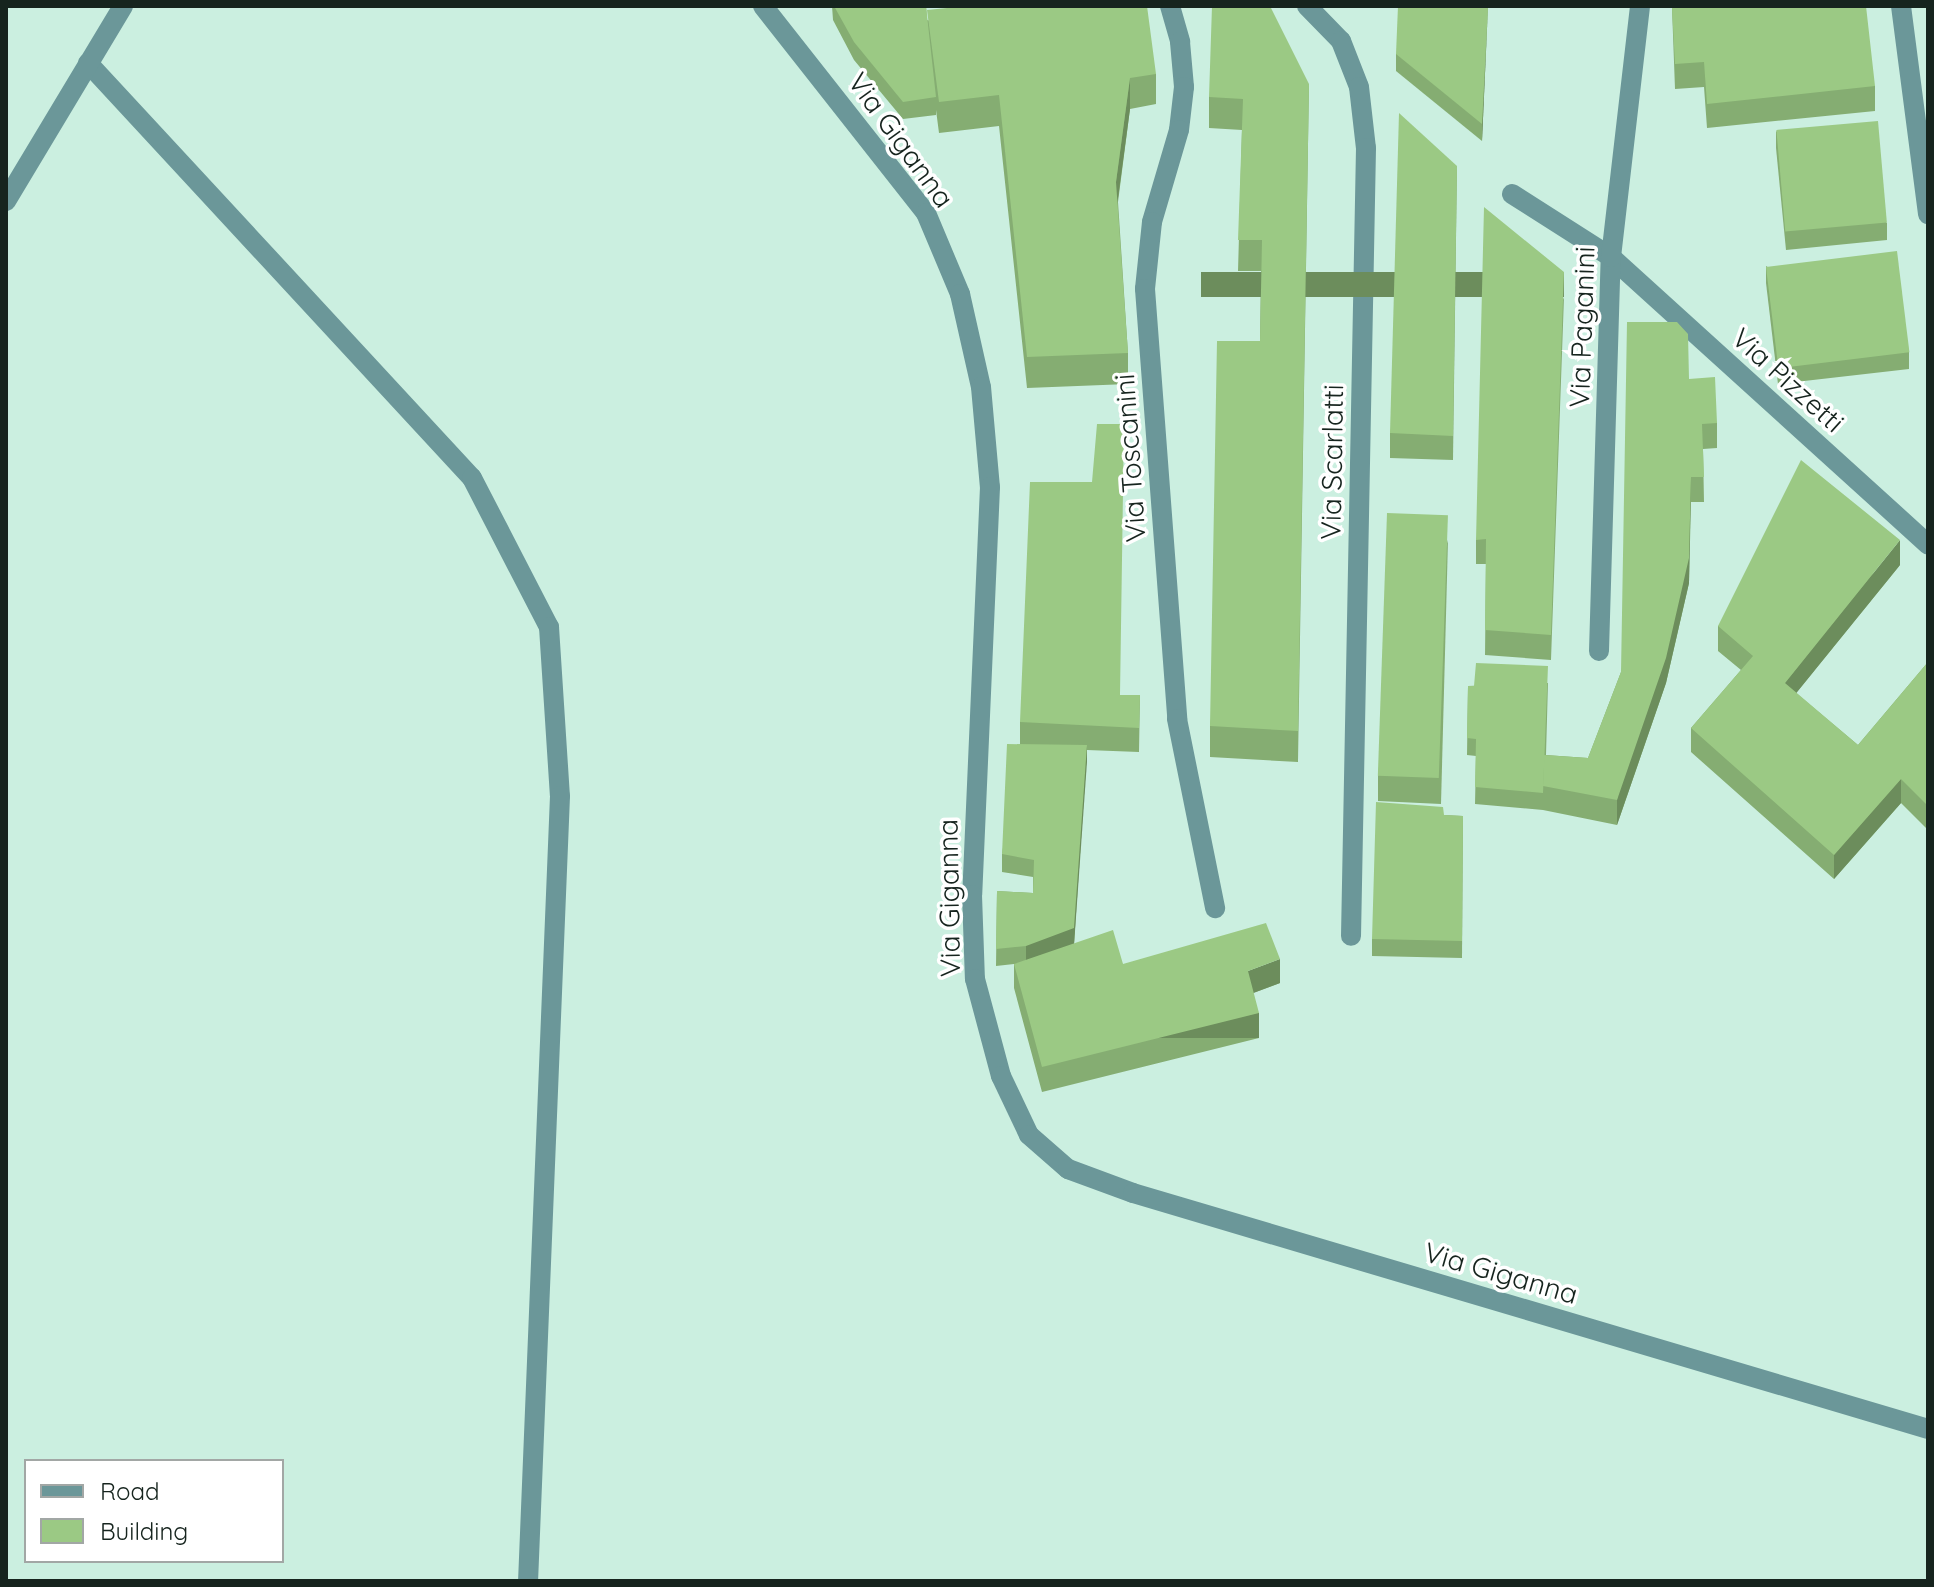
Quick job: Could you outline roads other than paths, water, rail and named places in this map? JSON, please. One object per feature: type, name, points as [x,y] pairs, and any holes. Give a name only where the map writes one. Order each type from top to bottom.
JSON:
[{"type":"street","points":[[6,201],[123,6]]},
{"type":"street","name":"Via Giganna","points":[[763,6],[926,213],[960,294],[981,387],[990,487],[972,895],[975,979],[1001,1076],[1029,1135],[1068,1169],[1133,1193],[1928,1429]]},
{"type":"street","name":"Via Toscanini","points":[[1170,6],[1180,42],[1184,87],[1179,130],[1152,222],[1145,289],[1177,719],[1215,908]]},
{"type":"street","name":"Via Scarlatti","points":[[1307,6],[1341,41],[1359,87],[1366,148],[1351,936]]},
{"type":"street","name":"Via Paganini","points":[[1599,651],[1611,257],[1640,6]]},
{"type":"street","points":[[1901,6],[1928,214]]},
{"type":"street","points":[[88,63],[472,478],[549,627],[560,796],[532,1554],[528,1581]]},
{"type":"street","name":"Via Pizzetti","points":[[1512,194],[1611,257],[1928,544]]}]
